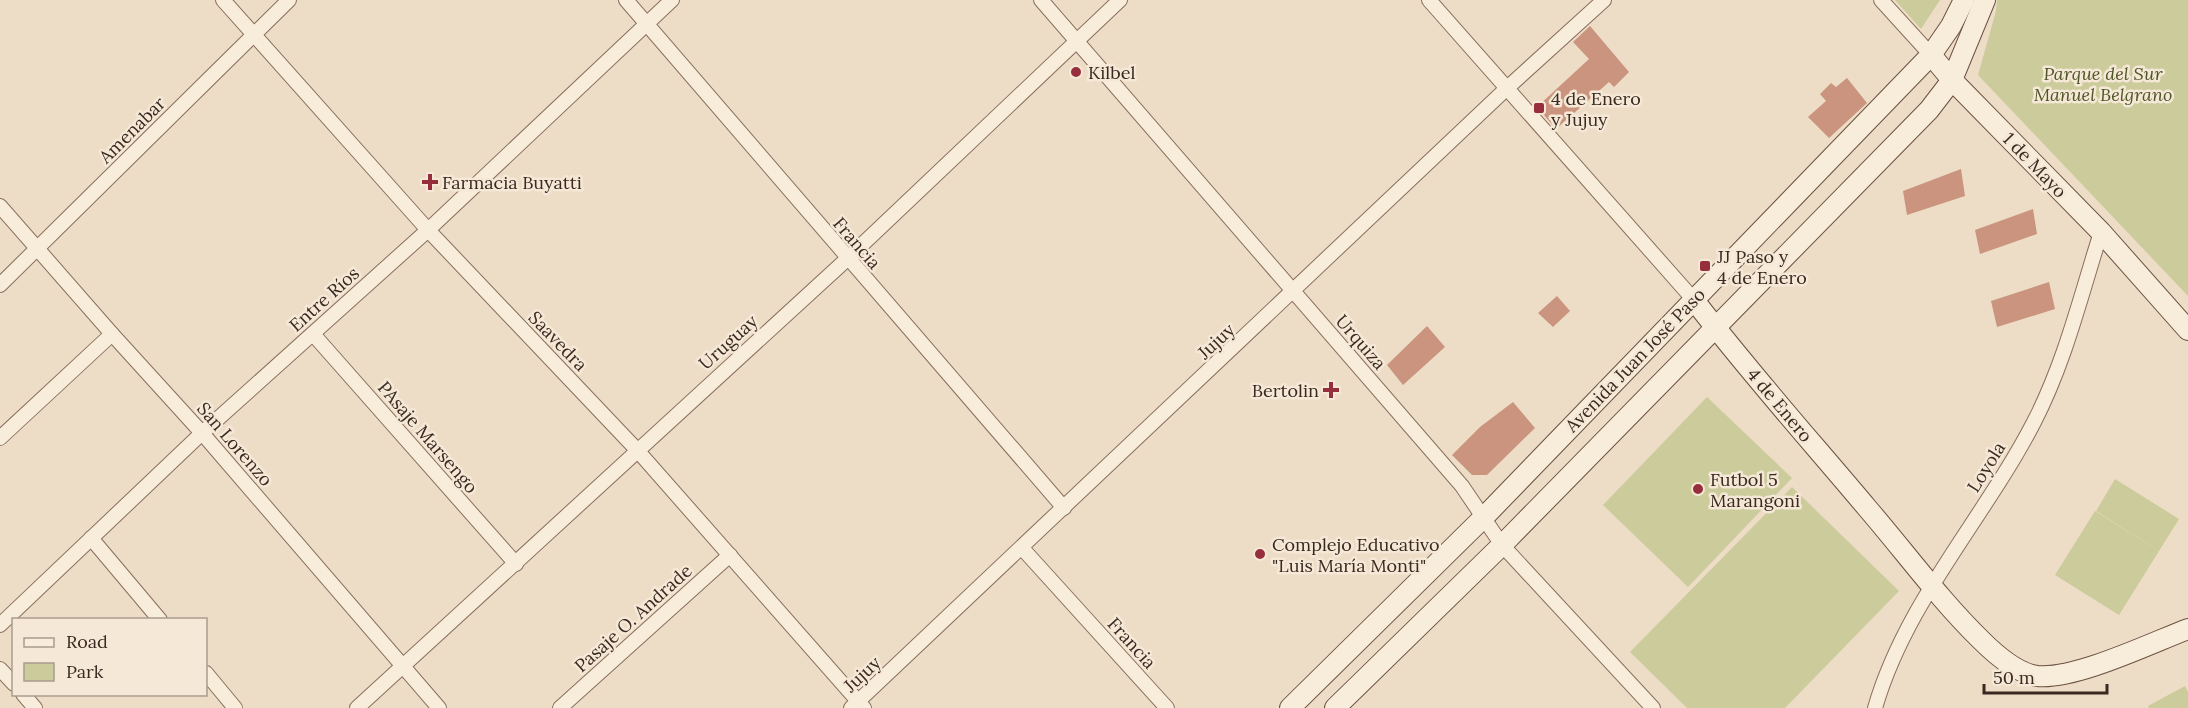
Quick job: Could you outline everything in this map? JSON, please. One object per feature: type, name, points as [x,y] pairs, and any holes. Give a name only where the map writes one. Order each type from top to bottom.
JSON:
[{"type":"main road","name":"Avenida Juan José Paso","points":[[1290,708],[1483,518],[1931,55],[1952,26],[1964,0]]},
{"type":"main road","name":"Avenida Juan José Paso","points":[[1335,708],[1502,545],[1929,110],[1952,80],[1985,0]]},
{"type":"main road","name":"1 de Mayo","points":[[1931,55],[1952,80],[2101,232],[2188,330]]},
{"type":"main road","name":"4 de Enero","points":[[1694,300],[1980,639],[2021,671],[2037,676],[2084,668],[2188,629]]},
{"type":"street","name":"Saavedra","points":[[223,0],[428,230],[637,450],[858,706]]},
{"type":"street","name":"Amenabar","points":[[0,285],[289,0]]},
{"type":"street","name":"Francia","points":[[626,0],[1064,508]]},
{"type":"street","name":"Entre Ríos","points":[[0,625],[202,433],[428,230],[672,0]]},
{"type":"street","name":"Urquiza","points":[[1041,0],[1462,486],[1502,545],[1653,708]]},
{"type":"street","name":"Uruguay","points":[[357,708],[847,259],[1120,0]]},
{"type":"street","name":"4 de Enero","points":[[1429,0],[1694,300]]},
{"type":"street","name":"Jujuy","points":[[858,706],[1506,89],[1604,0]]},
{"type":"street","name":"1 de Mayo","points":[[1881,0],[1931,55]]},
{"type":"street","name":"San Lorenzo","points":[[0,206],[202,433],[439,708]]},
{"type":"street","name":"Loyola","points":[[1875,708],[1883,681],[1932,584],[1999,483],[2035,421],[2065,349],[2101,232]]},
{"type":"street","points":[[0,438],[112,334]]},
{"type":"street","name":"PAsaje Marsengo","points":[[313,334],[516,564]]},
{"type":"street","points":[[91,538],[158,618]]},
{"type":"street","name":"Francia","points":[[1022,548],[1167,708]]},
{"type":"street","name":"Pasaje O. Andrade","points":[[560,708],[730,555]]},
{"type":"street","points":[[0,669],[12,682]]},
{"type":"street","points":[[207,674],[235,708]]},
{"type":"street","points":[[25,696],[35,708]]},
{"type":"green space","points":[[1895,0],[1940,0],[1921,29]]},
{"type":"green space","name":"Parque del Sur Manuel Belgrano","points":[[1997,0],[2188,0],[2188,296],[1978,75]]},
{"type":"green space","points":[[1707,397],[1792,478],[1688,587],[1603,505]]},
{"type":"green space","points":[[2115,479],[2179,519],[2159,551],[2096,511]]},
{"type":"green space","points":[[1792,487],[1899,591],[1785,708],[1687,708],[1630,652]]},
{"type":"green space","points":[[2095,511],[2159,551],[2119,615],[2055,575]]},
{"type":"green space","points":[[2185,686],[2188,692],[2188,708],[2149,708],[2148,706]]},
{"type":"building","points":[[1590,26],[1629,72],[1614,87],[1609,82],[1556,129],[1537,107],[1589,59],[1573,42]]},
{"type":"building","points":[[1847,78],[1867,103],[1829,138],[1808,117],[1826,101],[1820,94],[1831,83],[1836,87]]},
{"type":"building","points":[[1961,169],[1965,196],[1907,215],[1903,191]]},
{"type":"building","points":[[2033,209],[2037,234],[1980,254],[1975,230]]},
{"type":"building","points":[[2049,282],[2055,309],[1997,327],[1991,301]]},
{"type":"building","points":[[1557,296],[1570,311],[1553,327],[1538,313]]},
{"type":"building","points":[[1427,326],[1445,347],[1403,385],[1387,365]]},
{"type":"building","points":[[1513,402],[1535,428],[1487,475],[1472,475],[1452,455],[1480,427]]},
{"type":"place","name":"Kilbel","points":[[1076,72]]},
{"type":"place","name":"4 de Enero y Jujuy","points":[[1539,108]]},
{"type":"place","name":"Farmacia Buyatti","points":[[430,182]]},
{"type":"place","name":"JJ Paso y 4 de Enero","points":[[1705,266]]},
{"type":"place","name":"Bertolin","points":[[1331,390]]},
{"type":"place","name":"Futbol 5 Marangoni","points":[[1698,489]]},
{"type":"place","name":"Complejo Educativo \"Luis María Monti\"","points":[[1260,554]]}]
